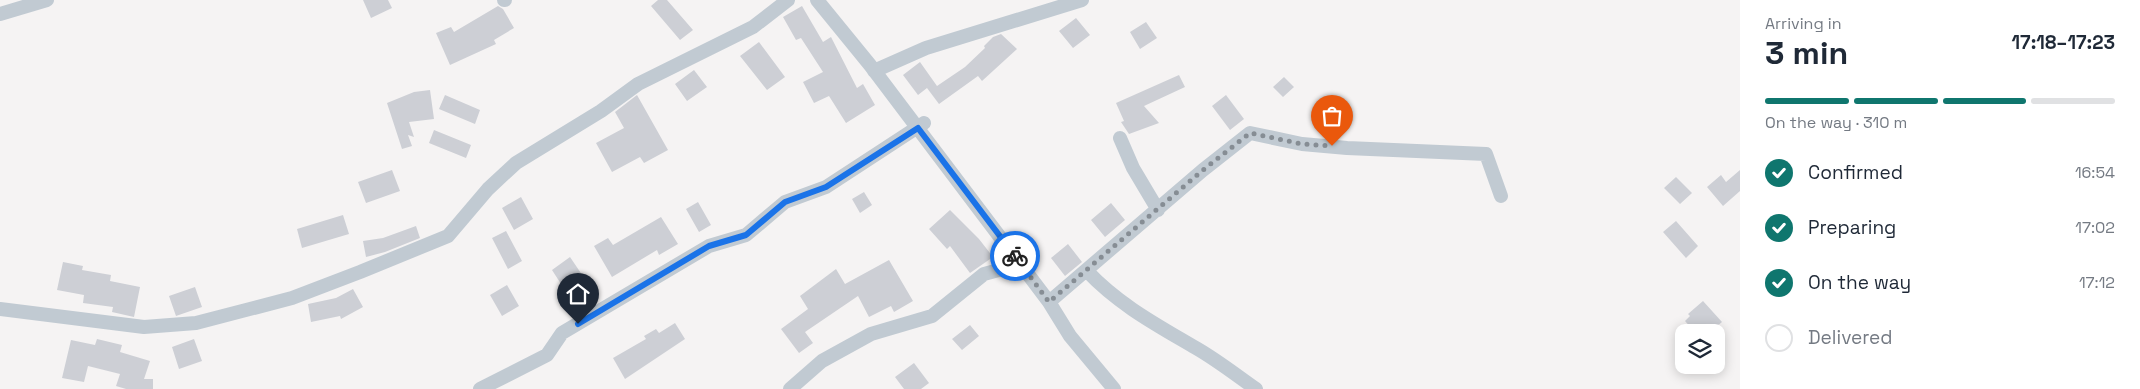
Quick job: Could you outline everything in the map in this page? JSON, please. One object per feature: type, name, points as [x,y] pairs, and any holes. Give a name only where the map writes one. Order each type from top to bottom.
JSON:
[{"type":"street","points":[[0,14],[47,0]]},
{"type":"street","points":[[0,309],[144,327],[196,323],[292,298],[360,272],[448,236],[488,189],[516,164],[601,111],[638,84],[753,27],[788,0]]},
{"type":"street","points":[[817,0],[874,71],[921,125],[1108,387]]},
{"type":"street","points":[[874,71],[926,48],[1082,0]]},
{"type":"street","points":[[480,389],[547,355],[562,333],[570,328],[709,246],[746,235],[785,202],[826,187],[921,125]]},
{"type":"street","points":[[1049,302],[1250,133],[1302,144],[1347,148],[1486,154],[1501,196]]},
{"type":"street","points":[[1120,138],[1133,168],[1158,210]]},
{"type":"street","points":[[790,389],[822,361],[871,334],[932,316],[984,274],[1021,264]]},
{"type":"street","points":[[1088,271],[1105,290],[1148,321],[1198,348],[1256,389]]},
{"type":"building","points":[[363,0],[388,0],[392,8],[371,18]]},
{"type":"building","points":[[658,0],[667,0],[693,30],[680,40],[651,6]]},
{"type":"building","points":[[498,6],[503,9],[514,28],[494,40],[496,44],[450,65],[436,33],[451,27],[454,32]]},
{"type":"building","points":[[802,6],[823,42],[831,37],[857,88],[863,84],[875,105],[846,123],[829,96],[814,103],[803,82],[823,72],[801,38],[796,40],[783,17]]},
{"type":"building","points":[[1076,18],[1090,35],[1073,48],[1059,31]]},
{"type":"building","points":[[1146,22],[1157,38],[1140,49],[1130,32]]},
{"type":"building","points":[[1001,34],[1017,49],[982,81],[978,76],[939,104],[927,88],[918,95],[903,75],[920,62],[937,86],[965,67],[985,48],[984,46],[993,37]]},
{"type":"building","points":[[759,42],[785,77],[767,90],[740,56]]},
{"type":"building","points":[[694,70],[707,87],[687,101],[675,84]]},
{"type":"building","points":[[1179,75],[1185,87],[1144,106],[1159,123],[1129,134],[1121,122],[1124,121],[1116,103]]},
{"type":"building","points":[[1284,77],[1294,87],[1283,97],[1273,87]]},
{"type":"building","points":[[430,90],[434,119],[409,122],[414,137],[408,135],[412,146],[402,149],[387,103],[414,92]]},
{"type":"building","points":[[445,95],[480,110],[475,124],[439,109]]},
{"type":"building","points":[[637,95],[668,150],[644,163],[640,157],[612,172],[596,143],[624,128],[615,112]]},
{"type":"building","points":[[1226,95],[1244,119],[1230,130],[1212,106]]},
{"type":"building","points":[[434,130],[471,145],[466,158],[429,143]]},
{"type":"building","points":[[392,170],[400,191],[366,203],[358,182]]},
{"type":"building","points":[[1740,170],[1740,191],[1723,206],[1707,187],[1721,175],[1726,182]]},
{"type":"building","points":[[1676,177],[1692,193],[1680,204],[1664,188]]},
{"type":"building","points":[[864,192],[872,205],[860,213],[852,199]]},
{"type":"building","points":[[521,197],[533,219],[514,230],[502,208]]},
{"type":"building","points":[[698,202],[711,225],[699,232],[686,209]]},
{"type":"building","points":[[1111,203],[1125,220],[1105,237],[1091,220]]},
{"type":"building","points":[[950,210],[979,239],[993,257],[970,273],[950,246],[947,249],[929,229]]},
{"type":"building","points":[[343,215],[349,234],[302,248],[297,229]]},
{"type":"building","points":[[661,217],[678,244],[659,255],[657,250],[612,277],[594,246],[608,238],[613,245]]},
{"type":"building","points":[[1676,221],[1698,246],[1686,258],[1663,232]]},
{"type":"building","points":[[416,226],[420,238],[385,252],[366,257],[363,241],[383,238]]},
{"type":"building","points":[[506,231],[522,261],[508,269],[492,238]]},
{"type":"building","points":[[1068,244],[1082,262],[1065,276],[1051,258]]},
{"type":"building","points":[[570,257],[591,288],[572,301],[552,270]]},
{"type":"building","points":[[889,260],[913,301],[894,312],[891,306],[869,317],[858,296],[805,332],[813,343],[799,353],[781,329],[808,309],[800,296],[836,269],[845,284]]},
{"type":"building","points":[[63,262],[83,266],[82,270],[111,275],[110,281],[140,287],[134,317],[112,312],[113,307],[83,303],[84,295],[57,290]]},
{"type":"building","points":[[507,285],[519,306],[502,316],[490,295]]},
{"type":"building","points":[[195,287],[202,307],[176,316],[169,296]]},
{"type":"building","points":[[353,289],[363,307],[341,319],[340,316],[311,322],[308,304],[336,298]]},
{"type":"building","points":[[1703,301],[1722,322],[1720,324],[1688,324],[1685,321],[1690,316],[1688,314]]},
{"type":"building","points":[[675,323],[685,339],[625,379],[613,358],[646,339],[644,336],[656,329],[659,333]]},
{"type":"building","points":[[970,325],[979,336],[962,350],[952,339]]},
{"type":"building","points":[[97,339],[122,345],[120,352],[150,361],[144,379],[153,379],[153,389],[126,389],[116,386],[120,374],[88,366],[84,382],[62,378],[71,340],[95,345]]},
{"type":"building","points":[[194,339],[202,361],[179,369],[172,347]]},
{"type":"building","points":[[914,363],[929,383],[921,389],[904,389],[895,377]]},
{"type":"way so far","points":[[1015,256],[1049,302],[1088,271],[1203,170],[1250,133],[1302,144],[1332,146]]},
{"type":"route","points":[[578,324],[709,246],[746,235],[785,202],[826,187],[918,128],[1015,256]]}]
